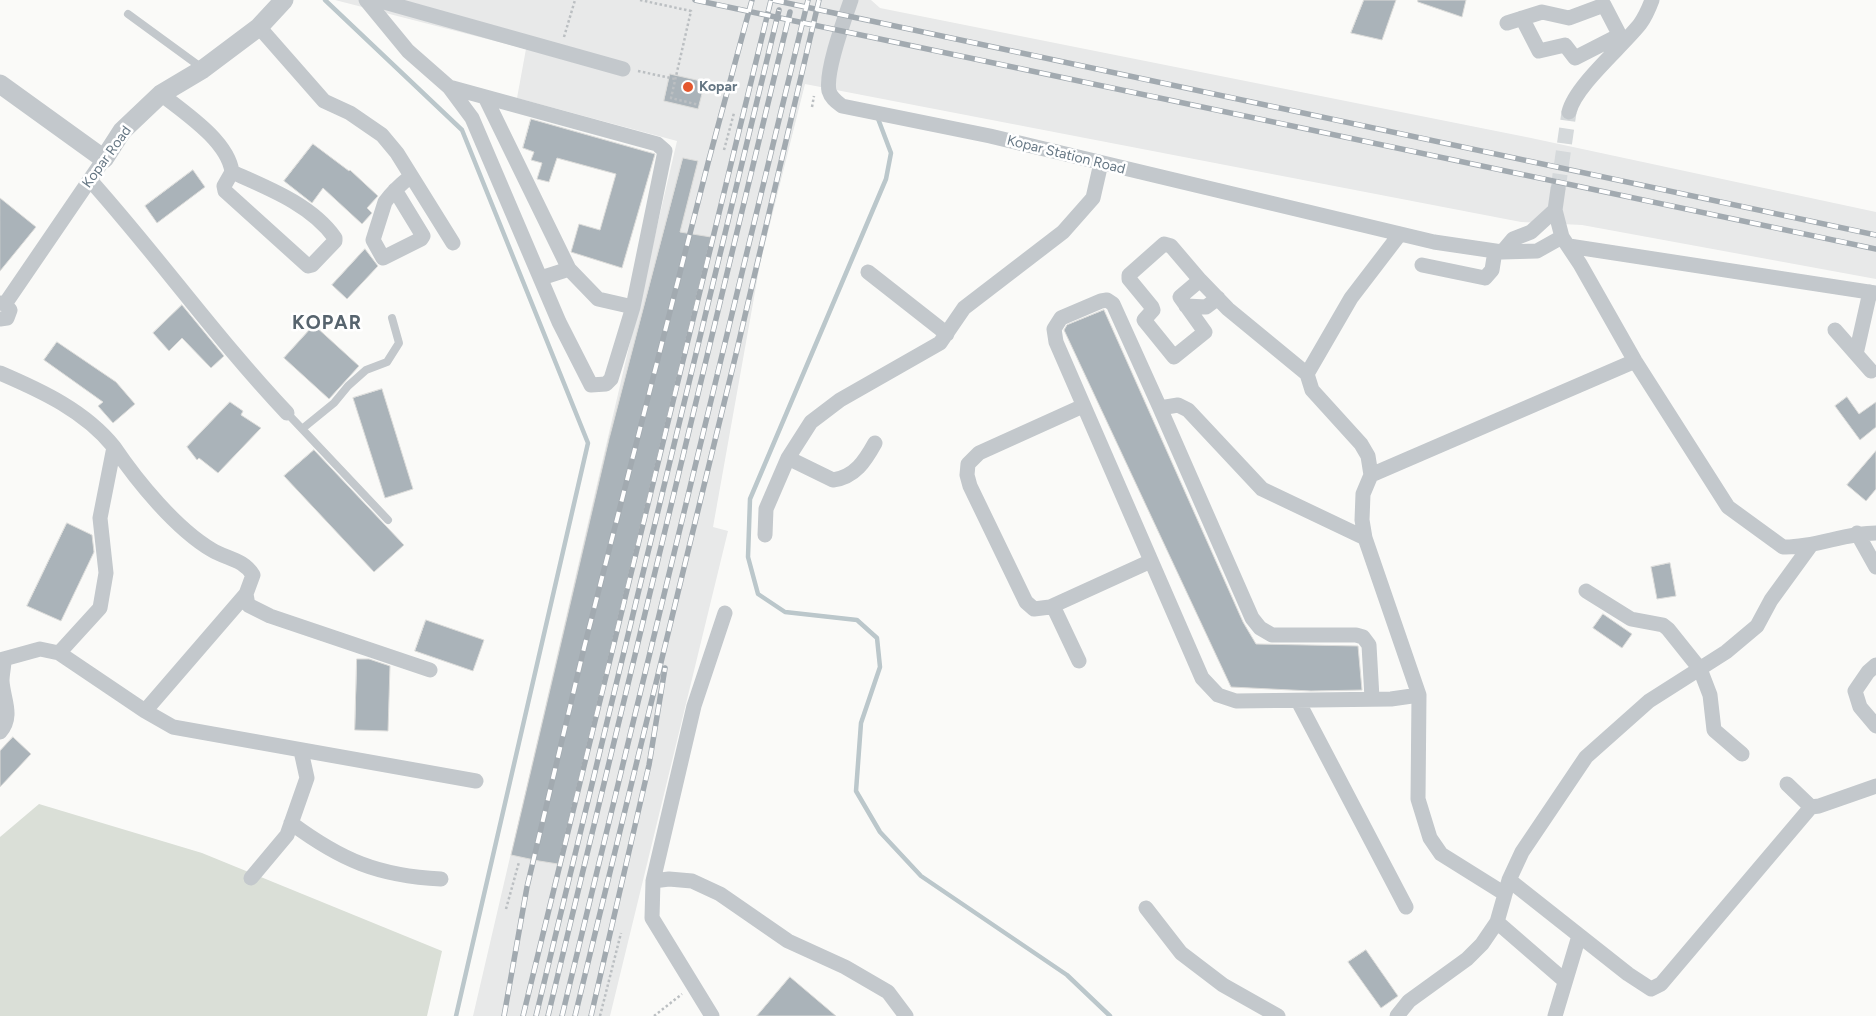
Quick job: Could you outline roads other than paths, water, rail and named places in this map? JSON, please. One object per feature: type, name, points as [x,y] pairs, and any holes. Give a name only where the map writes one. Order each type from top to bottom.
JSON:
[{"type":"street","name":"Kopar Road","points":[[0,320],[7,318],[10,313],[9,307],[3,303],[90,180],[122,131],[161,94],[203,69],[259,27],[284,0]]},
{"type":"street","points":[[366,0],[408,51],[449,87],[472,118],[587,382],[591,385],[606,384],[611,379],[633,307],[664,151],[657,144],[449,87]]},
{"type":"street","points":[[377,0],[623,69]]},
{"type":"street","name":"Kopar Station Road","points":[[851,0],[834,52],[829,91],[834,100],[842,106],[872,110],[1235,193],[1434,242],[1499,252],[1537,251],[1565,242]]},
{"type":"street","points":[[1569,112],[1571,106],[1592,76],[1641,23],[1652,0]]},
{"type":"street","points":[[1507,23],[1522,18],[1542,12],[1569,18],[1604,5],[1618,32],[1618,36],[1575,58],[1566,45],[1539,51],[1522,18]]},
{"type":"street","points":[[259,27],[324,101],[350,113],[382,135],[397,153],[453,243]]},
{"type":"street","points":[[0,84],[104,159]]},
{"type":"street","points":[[161,94],[218,142],[231,164],[232,172],[224,186],[225,191],[308,266],[312,265],[335,241],[334,235],[327,228],[301,207],[232,172]]},
{"type":"street","points":[[486,97],[569,268],[598,299],[633,307]]},
{"type":"street","points":[[765,535],[766,509],[788,458],[812,422],[840,400],[940,343],[964,308],[1063,232],[1093,198],[1101,163]]},
{"type":"street","points":[[394,190],[424,236],[383,258],[380,256],[373,239],[385,202],[394,190],[411,176]]},
{"type":"street","points":[[90,180],[130,224],[194,307],[287,414]]},
{"type":"street","points":[[1558,188],[1555,210],[1565,242],[1635,361],[1728,506],[1783,547],[1811,544],[1856,533],[1876,533]]},
{"type":"street","points":[[1422,265],[1485,278],[1492,270],[1499,252],[1513,239],[1531,232],[1555,210]]},
{"type":"street","points":[[421,230],[438,219]]},
{"type":"street","points":[[1307,374],[1351,298],[1400,234]]},
{"type":"street","points":[[1565,242],[1873,293],[1856,354]]},
{"type":"street","points":[[1200,280],[1182,294],[1181,299],[1205,332],[1173,357],[1144,320],[1153,310],[1152,307],[1129,279],[1129,275],[1168,244],[1218,298],[1307,374],[1312,390],[1368,456],[1371,474],[1362,494],[1362,520],[1365,538],[1419,695],[1418,799],[1430,838],[1441,854],[1505,894]]},
{"type":"street","points":[[541,278],[569,268]]},
{"type":"street","points":[[868,272],[947,334]]},
{"type":"street","points":[[1186,306],[1206,307],[1218,298]]},
{"type":"street","points":[[1372,698],[1369,645],[1363,637],[1356,635],[1272,635],[1260,628],[1252,618],[1113,304],[1107,300],[1061,318],[1054,329],[1056,342],[1202,678],[1218,695],[1236,701],[1298,702],[1372,698],[1391,699],[1419,695]]},
{"type":"street","points":[[1835,330],[1870,371]]},
{"type":"street","points":[[1371,474],[1635,361]]},
{"type":"street","points":[[0,373],[36,389],[87,419],[114,447],[137,480],[178,522],[212,550],[234,558],[249,568],[253,575],[246,594],[145,711]]},
{"type":"street","points":[[1160,408],[1178,405],[1188,410],[1262,489],[1365,538]]},
{"type":"street","points":[[1083,406],[980,453],[968,464],[967,475],[970,486],[1026,602],[1034,609],[1053,606],[1151,561]]},
{"type":"street","points":[[788,458],[833,480],[848,476],[859,467],[866,460],[875,443]]},
{"type":"street","points":[[59,654],[100,608],[106,573],[100,518],[114,447]]},
{"type":"street","points":[[1856,533],[1876,567]]},
{"type":"street","points":[[1397,1016],[1409,1001],[1467,959],[1482,944],[1497,922],[1509,880],[1522,852],[1541,821],[1586,757],[1649,701],[1700,669],[1757,626],[1771,600],[1811,544]]},
{"type":"street","points":[[1586,591],[1631,619],[1663,625],[1700,669],[1710,695],[1714,730],[1742,754]]},
{"type":"street","points":[[246,594],[248,605],[270,616],[430,670]]},
{"type":"street","points":[[1053,606],[1079,661]]},
{"type":"street","points":[[712,1016],[652,918],[653,882],[694,706],[725,613]]},
{"type":"street","points":[[0,732],[6,725],[8,712],[2,681],[2,660],[40,649],[59,654],[145,711],[173,727],[476,781]]},
{"type":"street","points":[[1876,665],[1868,672],[1854,691],[1860,706],[1876,726]]},
{"type":"street","points":[[1298,702],[1406,907]]},
{"type":"street","points":[[251,878],[287,835],[307,778],[301,751]]},
{"type":"street","points":[[1786,784],[1811,807]]},
{"type":"street","points":[[1509,880],[1579,936],[1651,989],[1661,984],[1811,807],[1819,806],[1876,786]]},
{"type":"street","points":[[291,822],[317,842],[368,868],[412,877],[441,878]]},
{"type":"street","points":[[653,882],[669,880],[692,881],[720,894],[788,941],[844,967],[888,992],[906,1016]]},
{"type":"street","points":[[1146,908],[1181,952],[1223,985],[1278,1016]]},
{"type":"street","points":[[1497,922],[1565,981]]},
{"type":"street","points":[[1555,1016],[1579,936]]},
{"type":"lane","points":[[128,14],[203,69]]},
{"type":"lane","points":[[302,429],[334,403],[348,386],[366,370],[387,362],[399,342],[392,318]]},
{"type":"lane","points":[[287,414],[388,520]]},
{"type":"waterway","points":[[325,0],[462,130],[588,443],[456,1016]]},
{"type":"waterway","points":[[877,116],[891,153],[886,179],[750,499],[748,557],[758,594],[785,612],[857,620],[877,638],[880,667],[861,723],[856,791],[880,832],[921,876],[1067,975],[1110,1016]]},
{"type":"tunnel","points":[[1558,189],[1569,112]]},
{"type":"railway","points":[[695,0],[1876,249]]},
{"type":"railway","points":[[504,1016],[527,887],[584,648],[708,163],[752,0]]},
{"type":"railway","points":[[523,1016],[771,0]]},
{"type":"railway","points":[[773,0],[1876,235]]},
{"type":"railway","points":[[562,1016],[808,0]]},
{"type":"railway","points":[[575,1016],[736,354],[819,0]]},
{"type":"railway","points":[[536,1016],[779,10]]},
{"type":"railway","points":[[548,1016],[790,12]]},
{"type":"railway","points":[[591,1016],[649,765],[665,668]]},
{"type":"place","name":"Kopar","points":[[688,87]]},
{"type":"district","name":"KOPAR","points":[[327,323]]}]
